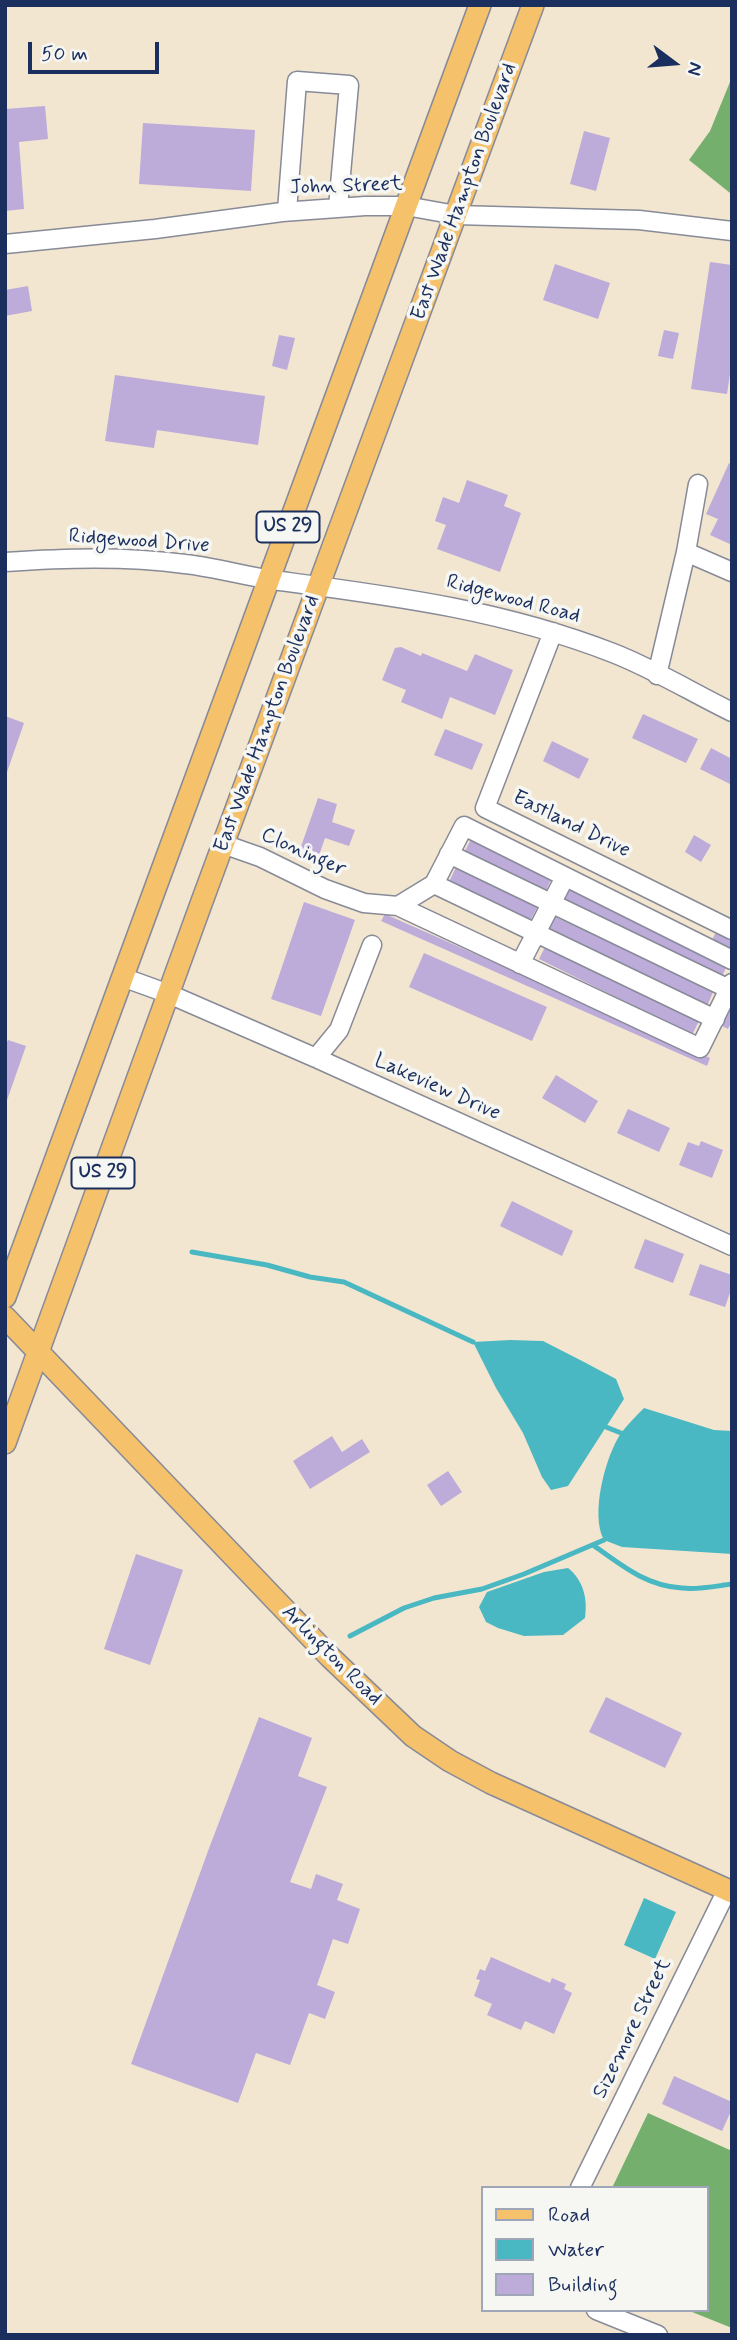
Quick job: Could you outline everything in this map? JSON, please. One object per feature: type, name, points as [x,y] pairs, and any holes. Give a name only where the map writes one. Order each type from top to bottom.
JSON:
[{"type":"main road","name":"US 29","points":[[5,1297],[480,5]]},
{"type":"main road","name":"East Wade Hampton Boulevard","points":[[5,1443],[533,5]]},
{"type":"main road","name":"Arlington Road","points":[[5,1318],[326,1653],[413,1737],[491,1783],[729,1891]]},
{"type":"street","points":[[287,211],[297,81],[349,85],[338,207]]},
{"type":"street","name":"John Street","points":[[5,244],[338,207],[406,206],[456,215],[639,220],[732,231]]},
{"type":"street","points":[[657,675],[686,552],[698,484]]},
{"type":"street","points":[[686,552],[732,572]]},
{"type":"street","name":"Ridgewood Drive","points":[[5,562],[119,558],[186,564],[269,580]]},
{"type":"street","name":"Ridgewood Road","points":[[269,580],[443,604],[553,632],[615,654],[732,712]]},
{"type":"street","name":"Eastland Drive","points":[[553,632],[485,808],[732,930]]},
{"type":"street","points":[[398,906],[434,884],[464,826],[732,960]]},
{"type":"street","name":"Cloninger","points":[[223,844],[260,857],[325,889],[364,903],[398,906]]},
{"type":"street","points":[[398,906],[700,1048],[730,986],[449,854]]},
{"type":"street","points":[[520,964],[565,877]]},
{"type":"street","points":[[434,884],[715,1018]]},
{"type":"street","points":[[316,1058],[339,1030],[372,945]]},
{"type":"street","name":"Lakeview Drive","points":[[122,976],[316,1058],[732,1246]]},
{"type":"street","name":"Sizemore Street","points":[[581,2186],[729,1891]]},
{"type":"street","points":[[601,2312],[658,2335]]},
{"type":"green space","points":[[732,77],[730,193],[689,160],[710,131]]},
{"type":"green space","points":[[648,2113],[732,2151],[732,2328],[692,2312],[709,2312],[709,2186],[613,2186]]},
{"type":"water","points":[[543,1341],[584,1362],[616,1379],[624,1399],[568,1486],[551,1490],[542,1477],[523,1433],[473,1342]]},
{"type":"water","points":[[644,1408],[714,1430],[732,1431],[732,1554],[622,1547],[604,1540],[598,1516],[605,1471],[621,1433]]},
{"type":"water","points":[[568,1568],[581,1584],[586,1611],[585,1618],[563,1635],[524,1636],[486,1622],[479,1607],[487,1592],[544,1572]]},
{"type":"water","points":[[644,1898],[676,1912],[655,1959],[624,1945]]},
{"type":"building","points":[[45,106],[48,139],[19,142],[24,209],[5,211],[5,109]]},
{"type":"building","points":[[143,123],[255,130],[251,191],[139,184]]},
{"type":"building","points":[[584,131],[610,138],[596,191],[570,184]]},
{"type":"building","points":[[710,262],[732,265],[732,361],[727,394],[691,389]]},
{"type":"building","points":[[555,264],[610,283],[598,319],[543,300]]},
{"type":"building","points":[[28,286],[32,311],[5,316],[5,290]]},
{"type":"building","points":[[664,330],[679,333],[673,359],[658,356]]},
{"type":"building","points":[[279,335],[295,338],[287,370],[272,366]]},
{"type":"building","points":[[115,375],[265,396],[258,445],[157,430],[154,448],[105,441]]},
{"type":"building","points":[[729,463],[732,465],[732,545],[710,535],[718,519],[706,514]]},
{"type":"building","points":[[467,480],[508,495],[504,506],[521,513],[500,572],[437,549],[446,525],[435,521],[443,497],[459,503]]},
{"type":"building","points":[[401,647],[467,671],[475,654],[513,670],[495,715],[450,697],[442,719],[401,702],[406,690],[382,680],[395,648]]},
{"type":"building","points":[[643,714],[698,739],[686,763],[632,738]]},
{"type":"building","points":[[5,716],[24,723],[6,775],[5,774]]},
{"type":"building","points":[[445,729],[483,744],[472,770],[434,755]]},
{"type":"building","points":[[552,741],[589,759],[579,779],[543,761]]},
{"type":"building","points":[[711,748],[732,759],[732,785],[700,769]]},
{"type":"building","points":[[318,798],[337,804],[332,822],[355,830],[349,846],[325,838],[316,864],[297,858]]},
{"type":"building","points":[[694,835],[711,845],[701,862],[685,852]]},
{"type":"building","points":[[471,839],[552,877],[545,893],[463,855]]},
{"type":"building","points":[[456,867],[538,906],[530,921],[449,882]]},
{"type":"building","points":[[568,887],[728,963],[721,979],[560,902]]},
{"type":"building","points":[[304,902],[355,920],[321,1016],[271,999]]},
{"type":"building","points":[[385,914],[710,1058],[707,1066],[381,921]]},
{"type":"building","points":[[555,917],[714,990],[707,1006],[548,932]]},
{"type":"building","points":[[716,932],[732,940],[732,955],[710,944]]},
{"type":"building","points":[[546,945],[699,1021],[692,1035],[539,959]]},
{"type":"building","points":[[424,953],[547,1007],[532,1041],[409,987]]},
{"type":"building","points":[[732,1002],[732,1021],[728,1029],[720,1025]]},
{"type":"building","points":[[8,1040],[26,1046],[6,1103],[5,1046]]},
{"type":"building","points":[[556,1075],[598,1101],[585,1123],[542,1098]]},
{"type":"building","points":[[628,1109],[670,1128],[659,1152],[617,1133]]},
{"type":"building","points":[[701,1141],[723,1150],[712,1178],[679,1165],[688,1142],[699,1146]]},
{"type":"building","points":[[512,1201],[573,1231],[562,1256],[500,1226]]},
{"type":"building","points":[[645,1239],[684,1254],[673,1283],[634,1268]]},
{"type":"building","points":[[700,1264],[732,1275],[732,1287],[725,1307],[689,1295]]},
{"type":"building","points":[[332,1436],[342,1452],[362,1439],[370,1452],[310,1489],[293,1461]]},
{"type":"building","points":[[448,1471],[462,1492],[441,1506],[427,1485]]},
{"type":"building","points":[[136,1554],[183,1570],[150,1665],[104,1649]]},
{"type":"building","points":[[606,1697],[682,1733],[665,1768],[589,1732]]},
{"type":"building","points":[[259,1717],[312,1738],[298,1776],[327,1787],[290,1882],[311,1889],[316,1874],[343,1884],[337,1900],[360,1909],[348,1944],[333,1939],[317,1985],[335,1992],[325,2019],[309,2013],[290,2065],[256,2053],[238,2103],[131,2064]]},
{"type":"building","points":[[491,1957],[550,1983],[552,1978],[566,1984],[564,1989],[572,1993],[554,2034],[525,2021],[521,2030],[487,2015],[492,2004],[474,1996],[480,1980],[476,1979],[480,1969],[485,1971]]},
{"type":"building","points":[[674,2076],[732,2102],[732,2109],[722,2131],[662,2104]]},
{"type":"waterway","points":[[192,1252],[344,1282],[473,1342]]},
{"type":"waterway","points":[[606,1427],[621,1433]]},
{"type":"waterway","points":[[350,1636],[404,1608],[434,1598],[482,1589],[604,1540]]},
{"type":"waterway","points":[[593,1545],[645,1579],[657,1583],[688,1588],[732,1584]]}]
